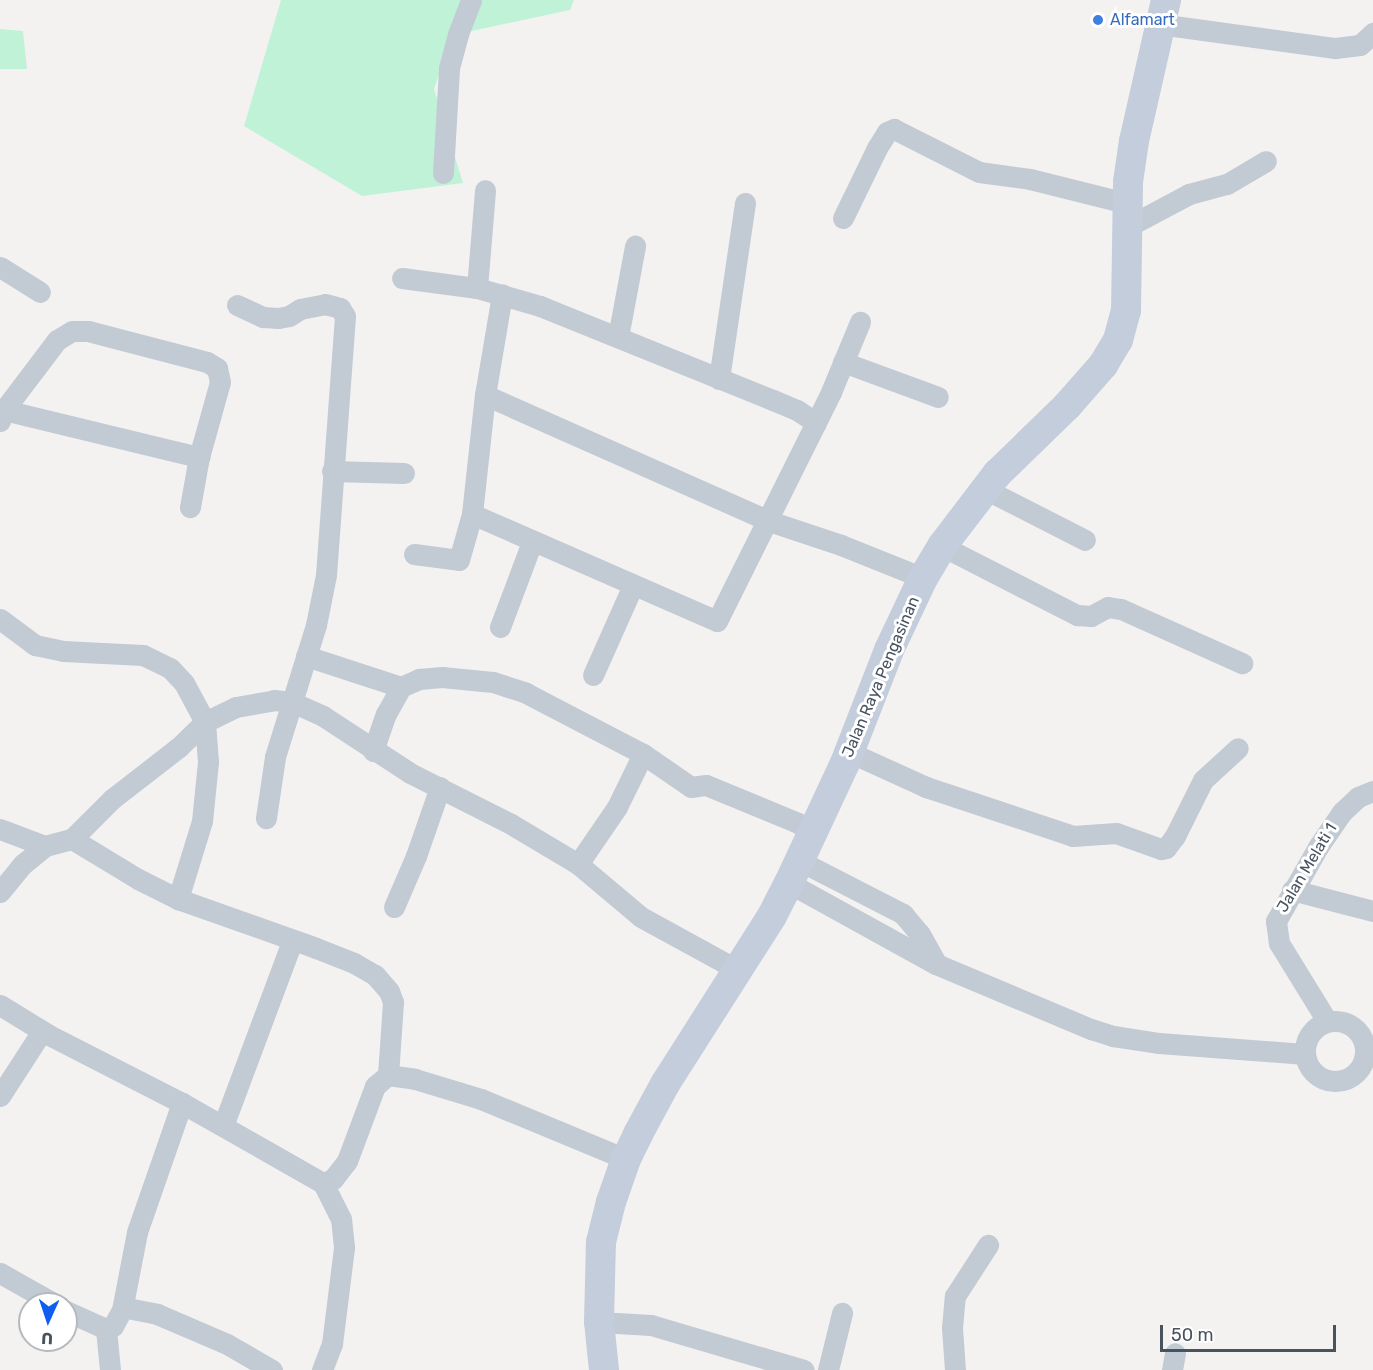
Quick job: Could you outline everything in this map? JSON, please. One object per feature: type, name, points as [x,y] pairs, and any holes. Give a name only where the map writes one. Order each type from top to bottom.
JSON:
[{"type":"main road","name":"Jalan Raya Pengasinan","points":[[604,1370],[599,1322],[601,1242],[611,1202],[626,1160],[665,1084],[736,969],[772,916],[795,872],[849,752],[889,650],[923,578],[942,546],[984,489],[1067,406],[1113,351],[1126,311],[1126,215],[1134,141],[1163,12]]},
{"type":"street","points":[[443,173],[449,68],[458,34],[471,0]]},
{"type":"street","points":[[1163,12],[1335,48],[1360,45],[1373,33]]},
{"type":"street","points":[[843,218],[877,148],[887,132],[894,129],[979,172],[1030,179],[1126,215],[1227,184],[1266,161]]},
{"type":"street","points":[[477,288],[485,189]]},
{"type":"street","points":[[719,379],[745,203]]},
{"type":"street","points":[[618,337],[634,246]]},
{"type":"street","points":[[0,267],[40,292]]},
{"type":"street","points":[[402,278],[477,288],[540,306],[797,410],[816,423]]},
{"type":"street","points":[[414,554],[459,560],[472,514],[485,395],[502,294]]},
{"type":"street","points":[[237,305],[263,317],[278,318],[289,316],[300,309],[325,304],[340,308],[344,312],[326,575],[316,625],[275,757],[266,818]]},
{"type":"street","points":[[472,514],[717,621],[816,423],[860,322]]},
{"type":"street","points":[[190,507],[200,457],[220,382],[217,368],[192,357],[88,331],[72,331],[57,340],[2,415],[200,457]]},
{"type":"street","points":[[843,362],[938,397]]},
{"type":"street","points":[[485,395],[769,521],[841,545],[923,578]]},
{"type":"street","points":[[332,471],[404,473]]},
{"type":"street","points":[[984,489],[1085,540]]},
{"type":"street","points":[[500,627],[532,542]]},
{"type":"street","points":[[942,546],[1077,615],[1091,616],[1108,607],[1121,609],[1242,663]]},
{"type":"street","points":[[593,675],[633,585]]},
{"type":"street","points":[[0,619],[21,637],[49,649],[128,653],[155,658],[170,668],[184,683],[205,722],[208,762],[202,820],[178,899]]},
{"type":"street","points":[[306,656],[401,687]]},
{"type":"street","points":[[373,751],[386,714],[401,687],[419,679],[442,677],[493,682],[526,693],[643,754],[691,787],[706,785],[798,823],[814,833]]},
{"type":"street","points":[[0,892],[23,864],[45,846],[72,839],[112,799],[179,747],[205,722],[256,702],[292,702],[323,716],[373,751],[578,864],[641,916],[736,969]]},
{"type":"street","points":[[849,752],[926,787],[1073,836],[1116,834],[1161,849],[1166,848],[1175,836],[1203,780],[1238,748]]},
{"type":"street","points":[[578,864],[617,807],[643,754]]},
{"type":"street","points":[[394,907],[416,856],[440,787]]},
{"type":"street","name":"Jalan Melati 1","points":[[1327,1021],[1279,943],[1276,921],[1292,890],[1342,812],[1358,797],[1373,791]]},
{"type":"street","points":[[0,829],[45,846]]},
{"type":"street","points":[[72,839],[138,879],[178,899],[354,963],[375,975],[389,992],[393,1015],[388,1075],[375,1086],[347,1161],[333,1179],[323,1183]]},
{"type":"street","points":[[795,872],[903,914],[920,934],[936,964],[1066,1021],[1113,1036],[1158,1043],[1305,1054]]},
{"type":"street","points":[[1292,890],[1373,910]]},
{"type":"street","points":[[223,1126],[255,1034],[292,941]]},
{"type":"street","points":[[0,1005],[42,1031],[182,1103],[323,1183],[341,1219],[344,1247],[332,1344],[322,1370]]},
{"type":"street","points":[[1338,1020],[1356,1029],[1363,1037],[1369,1059],[1353,1075],[1333,1081],[1322,1079],[1314,1072],[1307,1064],[1305,1054],[1310,1034],[1327,1021],[1338,1020]]},
{"type":"street","points":[[0,1096],[42,1031]]},
{"type":"street","points":[[388,1075],[415,1079],[481,1100],[626,1160]]},
{"type":"street","points":[[78,1316],[106,1329],[113,1326],[122,1310],[137,1232],[182,1103]]},
{"type":"street","points":[[955,1370],[952,1328],[955,1296],[988,1245]]},
{"type":"street","points":[[0,1273],[34,1292]]},
{"type":"street","points":[[122,1310],[132,1307],[156,1314],[227,1344],[272,1370]]},
{"type":"street","points":[[828,1370],[842,1312]]},
{"type":"street","points":[[599,1322],[651,1325],[804,1370]]},
{"type":"street","points":[[106,1329],[111,1370]]},
{"type":"green space","points":[[281,0],[574,0],[570,10],[453,35],[434,89],[463,183],[362,196],[244,126]]},
{"type":"green space","points":[[0,29],[23,31],[27,69],[0,69]]},
{"type":"place","name":"Alfamart","points":[[1098,20]]}]
